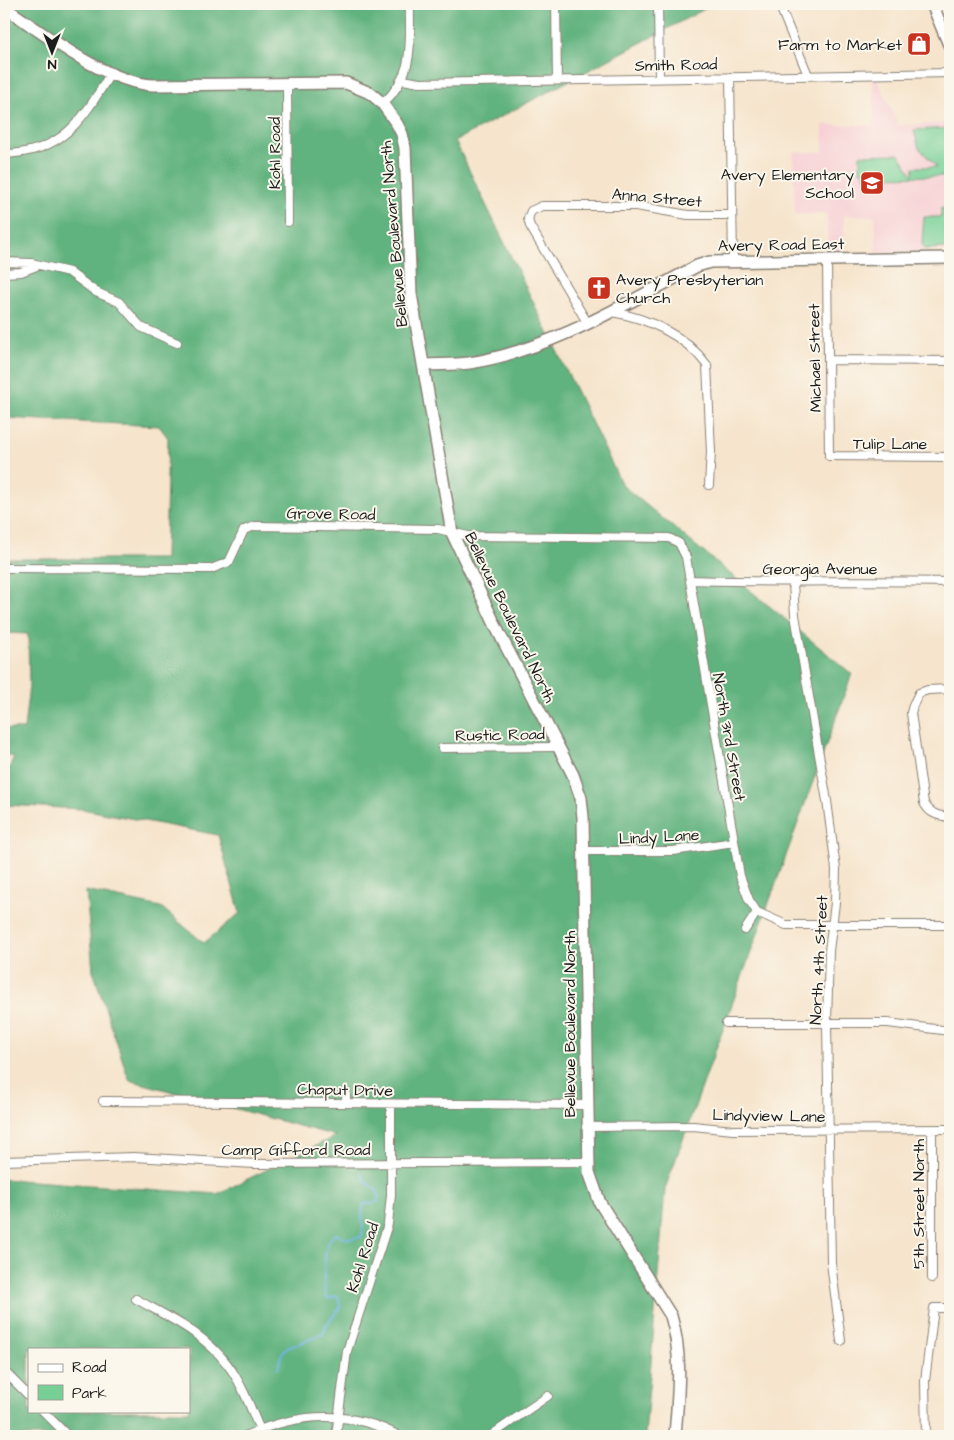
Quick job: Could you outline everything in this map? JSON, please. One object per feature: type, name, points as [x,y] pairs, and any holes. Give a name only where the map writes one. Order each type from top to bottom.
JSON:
[{"type":"main road","points":[[932,4],[950,47]]},
{"type":"main road","name":"Bellevue Boulevard North","points":[[4,7],[110,74],[126,81],[152,85],[346,84],[370,93],[383,104],[397,124],[404,148],[411,294],[452,533],[557,747],[573,775],[581,798],[584,852],[587,1162],[591,1182],[600,1204],[640,1264],[671,1316],[679,1362],[675,1436]]},
{"type":"main road","name":"Avery Road East","points":[[423,365],[469,363],[545,341],[588,324],[697,266],[719,260],[950,258]]},
{"type":"street","points":[[383,104],[403,80],[408,61],[410,4]]},
{"type":"street","points":[[556,4],[557,80]]},
{"type":"street","points":[[658,4],[659,78]]},
{"type":"street","points":[[779,4],[808,75]]},
{"type":"street","name":"Smith Road","points":[[403,80],[420,83],[950,73]]},
{"type":"street","points":[[4,154],[28,152],[43,148],[64,136],[84,114],[110,74]]},
{"type":"street","points":[[730,77],[733,260]]},
{"type":"street","name":"Kohl Road","points":[[287,83],[288,222]]},
{"type":"street","name":"Anna Street","points":[[588,324],[528,219],[531,211],[542,206],[636,206],[688,215],[732,215]]},
{"type":"street","name":"Michael Street","points":[[826,259],[829,456]]},
{"type":"street","points":[[4,262],[41,265],[69,272],[96,292],[119,302],[142,327],[177,343]]},
{"type":"street","points":[[4,272],[26,271],[41,265]]},
{"type":"street","points":[[610,312],[635,316],[660,327],[677,338],[708,365],[711,452],[710,485]]},
{"type":"street","points":[[828,360],[950,362]]},
{"type":"street","name":"Tulip Lane","points":[[829,456],[950,457]]},
{"type":"street","name":"Grove Road","points":[[4,568],[211,569],[229,562],[244,530],[255,526],[428,528],[468,536],[668,538],[679,544]]},
{"type":"street","name":"North 3rd Street","points":[[679,544],[686,557],[734,842],[744,890],[757,912]]},
{"type":"street","name":"Georgia Avenue","points":[[690,580],[793,583],[950,582]]},
{"type":"street","name":"North 4th Street","points":[[793,583],[795,615],[827,801],[836,869],[829,951],[827,1024],[831,1263],[841,1341]]},
{"type":"street","points":[[950,689],[928,690],[919,693],[913,704],[912,713],[924,803],[927,809],[940,816],[950,817]]},
{"type":"street","name":"Rustic Road","points":[[442,748],[557,747]]},
{"type":"street","name":"Lindy Lane","points":[[584,852],[679,851],[734,842]]},
{"type":"street","points":[[745,930],[757,912],[786,925],[950,925]]},
{"type":"street","points":[[726,1023],[888,1023],[950,1031]]},
{"type":"street","points":[[346,1092],[346,1102]]},
{"type":"street","name":"Chaput Drive","points":[[103,1101],[586,1105]]},
{"type":"street","name":"Kohl Road","points":[[336,1436],[347,1351],[386,1239],[390,1209],[391,1104]]},
{"type":"street","name":"Lindyview Lane","points":[[586,1127],[950,1130]]},
{"type":"street","name":"5th Street North","points":[[932,1130],[932,1278]]},
{"type":"street","name":"Camp Gifford Road","points":[[4,1161],[134,1157],[234,1164],[587,1162]]},
{"type":"street","points":[[136,1299],[192,1331],[220,1355],[239,1382],[260,1430]]},
{"type":"street","points":[[926,1436],[925,1381],[934,1308],[950,1308]]},
{"type":"street","points":[[4,1372],[28,1395]]},
{"type":"street","points":[[490,1436],[548,1396]]},
{"type":"street","points":[[43,1412],[68,1436]]},
{"type":"street","points":[[245,1436],[298,1418],[338,1417],[374,1426],[399,1436]]},
{"type":"shaded area","name":"Avery Elementary School","points":[[877,78],[898,125],[950,123],[950,250],[876,253],[875,216],[844,215],[844,254],[828,254],[827,214],[795,214],[793,152],[823,152],[823,125],[874,125],[873,79]]},
{"type":"green space","points":[[4,4],[714,4],[455,141],[622,485],[852,674],[665,1189],[645,1436],[325,1436],[316,1434],[310,1436],[4,1436],[4,1179],[217,1194],[336,1136],[129,1080],[93,971],[86,891],[161,907],[204,943],[240,913],[218,835],[82,809],[4,805],[4,781],[14,756],[4,756],[4,729],[24,729],[29,685],[28,634],[4,633],[4,559],[165,559],[168,438],[159,426],[4,418]]},
{"type":"green space","points":[[950,128],[950,176],[864,177],[864,171],[860,171],[860,155],[899,154],[913,175],[914,167],[937,167],[919,148],[914,130]]},
{"type":"green space","points":[[941,208],[950,208],[950,248],[925,249],[922,244],[924,217],[941,217]]},
{"type":"waterway","points":[[278,1369],[281,1355],[285,1349],[323,1334],[326,1325],[340,1308],[337,1296],[328,1299],[326,1297],[324,1263],[328,1245],[335,1234],[349,1239],[361,1237],[364,1204],[377,1202],[379,1199],[377,1190],[366,1183],[361,1173]]},
{"type":"place","name":"Farm to Market","points":[[919,44]]},
{"type":"place","name":"Avery Elementary School","points":[[872,183]]},
{"type":"place","name":"Avery Presbyterian Church","points":[[599,288]]}]
